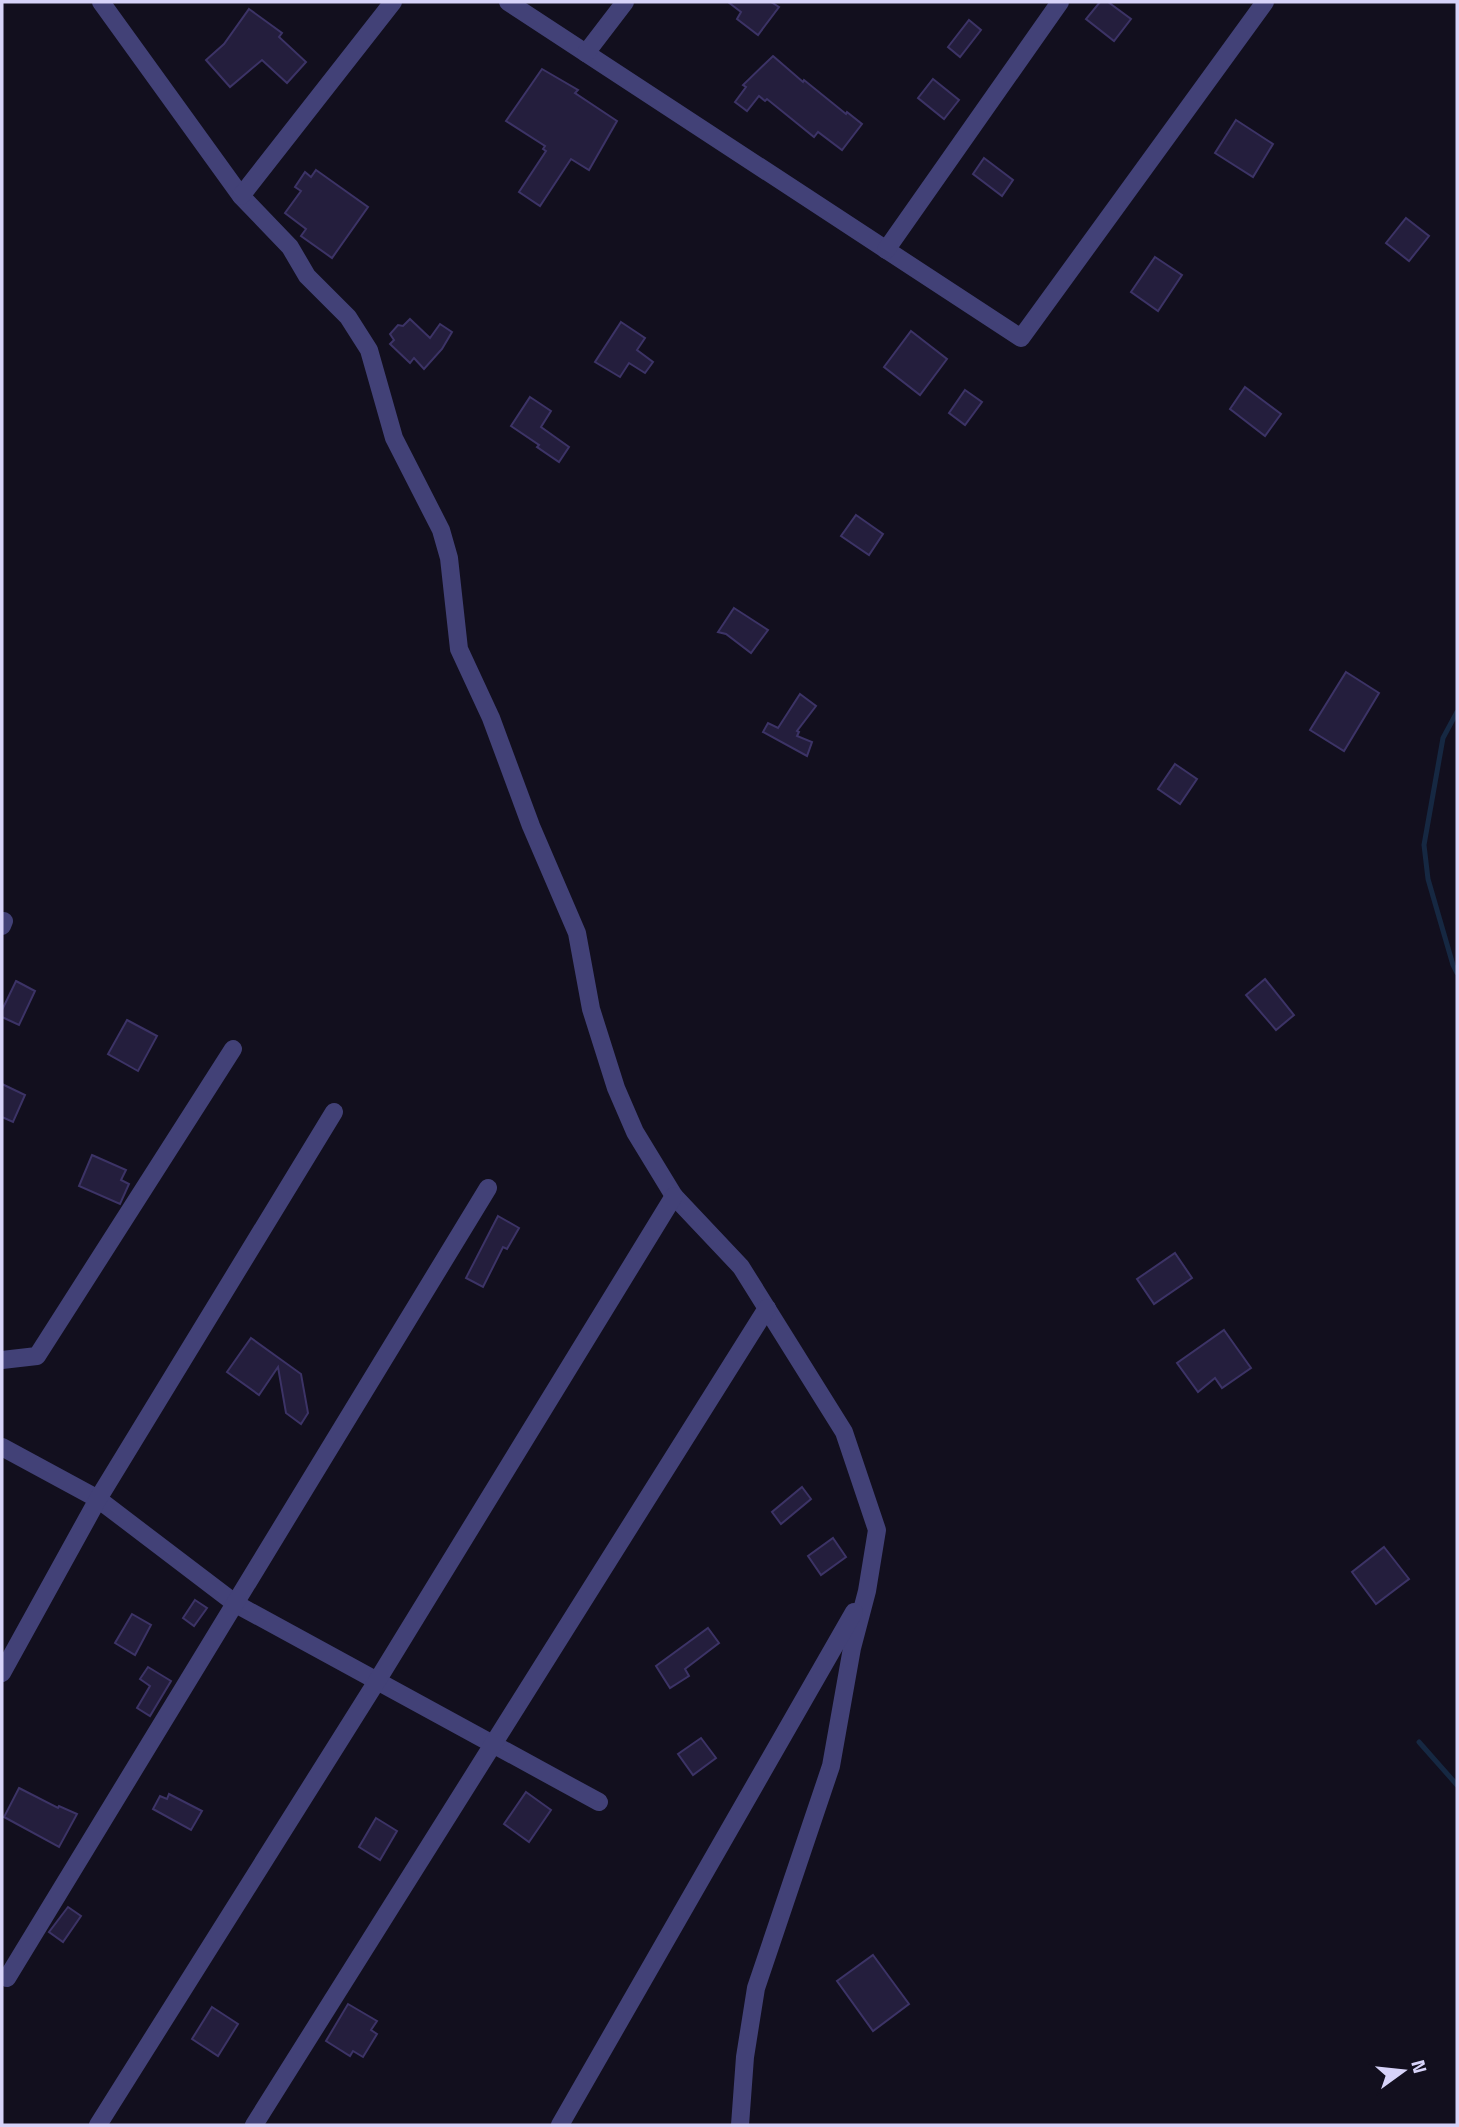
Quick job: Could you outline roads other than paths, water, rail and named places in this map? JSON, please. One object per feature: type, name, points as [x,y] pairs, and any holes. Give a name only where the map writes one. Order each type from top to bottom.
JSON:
[{"type":"street","points":[[101,2],[241,196],[290,247],[307,276],[348,317],[369,350],[394,438],[440,530],[449,558],[458,649],[491,719],[531,826],[577,933],[591,1009],[616,1088],[635,1132],[674,1196],[741,1266],[844,1432],[877,1530],[831,1766],[756,1988],[740,2125]]},
{"type":"street","points":[[241,196],[394,2]]},
{"type":"street","points":[[508,2],[1021,338],[1265,2]]},
{"type":"street","points":[[586,53],[625,2]]},
{"type":"street","points":[[886,250],[1060,2]]},
{"type":"street","points":[[2,1360],[37,1356],[233,1049]]},
{"type":"street","points":[[2,1673],[98,1499],[334,1112]]},
{"type":"street","points":[[7,1978],[488,1188]]},
{"type":"street","points":[[98,2125],[377,1681],[674,1196]]},
{"type":"street","points":[[254,2125],[767,1307]]},
{"type":"street","points":[[2,1447],[98,1499],[236,1604],[600,1802]]},
{"type":"street","points":[[560,2125],[867,1591]]},
{"type":"waterway","points":[[1457,712],[1443,738],[1424,845],[1428,879],[1457,973]]},
{"type":"waterway","points":[[1419,1742],[1457,1785]]}]
